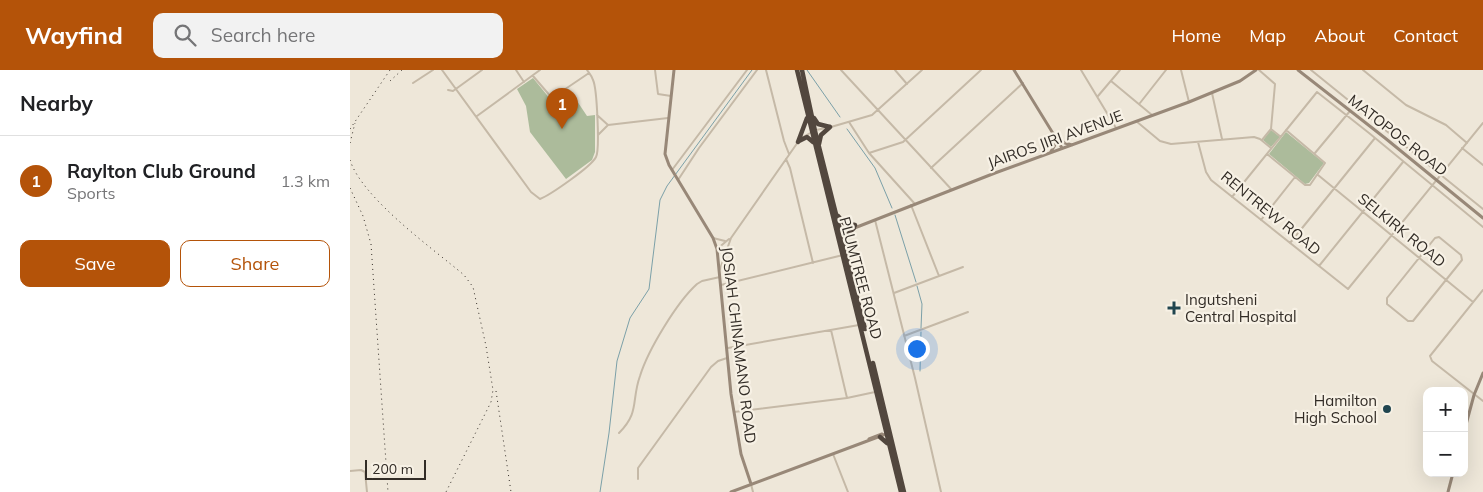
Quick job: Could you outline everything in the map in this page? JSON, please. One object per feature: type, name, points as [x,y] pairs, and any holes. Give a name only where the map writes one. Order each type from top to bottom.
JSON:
[{"type":"highway","name":"PLUMTREE ROAD","points":[[799,70],[798,76],[810,114]]},
{"type":"highway","name":"PLUMTREE ROAD","points":[[799,70],[804,82],[834,226],[862,324],[886,427],[892,439],[904,492]]},
{"type":"highway","points":[[798,142],[810,114],[818,124],[830,127]]},
{"type":"highway","points":[[798,142],[807,137],[816,144],[821,134],[830,127]]},
{"type":"highway","name":"PLUMTREE ROAD","points":[[816,144],[844,247],[843,255]]},
{"type":"highway","points":[[835,213],[842,221],[856,226],[847,235],[844,247]]},
{"type":"highway","points":[[834,226],[839,231],[837,238]]},
{"type":"highway","points":[[886,427],[888,444],[900,492]]},
{"type":"highway","points":[[886,427],[879,436],[888,444]]},
{"type":"highway","points":[[886,434],[892,439]]},
{"type":"street","points":[[413,83],[433,70]]},
{"type":"street","points":[[442,70],[531,192],[538,198],[548,196],[592,162],[597,154],[598,138],[594,80],[588,71],[552,98],[533,76]]},
{"type":"street","points":[[448,90],[451,92],[482,70]]},
{"type":"street","points":[[516,70],[524,82]]},
{"type":"street","points":[[477,116],[540,70]]},
{"type":"street","points":[[655,70],[658,94],[671,96]]},
{"type":"street","name":"JOSIAH CHINAMANO ROAD","points":[[674,70],[665,154],[673,172],[713,238],[717,249],[733,412],[741,454],[750,484]]},
{"type":"street","points":[[673,172],[747,70]]},
{"type":"street","points":[[678,180],[699,148],[757,70]]},
{"type":"street","points":[[766,70],[789,154]]},
{"type":"street","points":[[841,70],[952,190]]},
{"type":"street","points":[[894,70],[907,84]]},
{"type":"street","points":[[720,269],[731,238],[789,154],[804,136],[813,131],[866,117],[879,111],[922,70]]},
{"type":"street","points":[[869,153],[900,144],[906,140],[981,70]]},
{"type":"street","points":[[1014,70],[1062,149]]},
{"type":"street","points":[[1081,70],[1116,128]]},
{"type":"street","points":[[1098,96],[1120,70]]},
{"type":"street","points":[[1139,104],[1166,70]]},
{"type":"street","points":[[1181,70],[1189,102]]},
{"type":"street","points":[[1258,70],[1275,84],[1271,129],[1262,140]]},
{"type":"street","name":"JAIROS JIRI AVENUE","points":[[839,231],[1189,102],[1240,81],[1258,70]]},
{"type":"street","name":"MATOPOS ROAD","points":[[1298,70],[1483,218]]},
{"type":"street","points":[[1311,70],[1483,208]]},
{"type":"street","points":[[1363,70],[1404,103],[1446,125],[1467,143]]},
{"type":"street","points":[[1311,80],[1316,74]]},
{"type":"street","points":[[1111,82],[1152,115]]},
{"type":"street","points":[[931,168],[1023,83]]},
{"type":"street","points":[[1232,197],[1317,92],[1483,227]]},
{"type":"street","points":[[1212,93],[1222,139]]},
{"type":"street","points":[[1315,153],[1350,111]]},
{"type":"street","points":[[597,115],[608,125]]},
{"type":"street","points":[[598,138],[600,132],[608,125],[668,118]]},
{"type":"street","points":[[1136,121],[1163,143],[1254,137],[1262,140],[1272,148]]},
{"type":"street","points":[[849,122],[869,153],[913,204],[939,276]]},
{"type":"street","points":[[1392,235],[1483,123]]},
{"type":"street","points":[[1271,129],[1281,137]]},
{"type":"street","points":[[1266,154],[1305,184],[1309,185],[1318,175],[1326,164],[1286,130]]},
{"type":"street","points":[[1056,138],[1072,145]]},
{"type":"street","points":[[1049,154],[1055,145],[1056,138]]},
{"type":"street","points":[[1290,243],[1375,138]]},
{"type":"street","name":"RENTREW ROAD","points":[[1198,142],[1207,175],[1348,289],[1392,235]]},
{"type":"street","points":[[1462,148],[1483,165]]},
{"type":"street","points":[[786,159],[790,168],[813,263]]},
{"type":"street","points":[[1319,266],[1403,162]]},
{"type":"street","name":"SELKIRK ROAD","points":[[1318,175],[1473,302]]},
{"type":"street","points":[[1261,220],[1295,177]]},
{"type":"street","points":[[875,219],[941,492]]},
{"type":"street","points":[[1439,237],[1462,257],[1461,262],[1413,321],[1408,321],[1387,304],[1386,298],[1419,258],[1435,238],[1439,237]]},
{"type":"street","points":[[713,238],[727,241]]},
{"type":"street","points":[[717,249],[731,238]]},
{"type":"street","points":[[721,285],[843,255]]},
{"type":"street","points":[[894,294],[963,267]]},
{"type":"street","points":[[619,433],[632,416],[640,375],[670,319],[697,284],[720,277]]},
{"type":"street","points":[[1483,290],[1430,353],[1432,361],[1483,401]]},
{"type":"street","points":[[904,336],[968,312]]},
{"type":"street","points":[[727,348],[862,324]]},
{"type":"street","points":[[831,330],[847,398]]},
{"type":"street","points":[[638,479],[638,468],[711,367],[718,361],[728,358]]},
{"type":"street","points":[[1468,417],[1483,373]]},
{"type":"street","points":[[733,412],[847,398],[878,391]]},
{"type":"street","points":[[730,492],[886,434]]},
{"type":"street","points":[[833,453],[848,492]]},
{"type":"street","points":[[350,471],[361,470],[365,472],[367,492]]},
{"type":"street","points":[[1448,492],[1452,477]]},
{"type":"street","points":[[750,484],[753,492]]},
{"type":"green space","points":[[533,78],[551,100],[569,89],[587,116],[595,115],[595,152],[592,160],[566,179],[530,132],[526,106],[517,89]]},
{"type":"green space","points":[[1271,130],[1280,137],[1271,147],[1263,140]]},
{"type":"green space","points":[[1286,132],[1324,163],[1309,183],[1305,184],[1269,154]]},
{"type":"waterway","points":[[600,492],[617,361],[630,318],[649,289],[660,200],[667,186],[752,70]]},
{"type":"waterway","points":[[807,70],[840,117]]},
{"type":"waterway","points":[[847,129],[875,168],[892,208]]},
{"type":"waterway","points":[[895,215],[916,282]]},
{"type":"waterway","points":[[917,286],[922,304],[921,328]]},
{"type":"waterway","points":[[920,371],[921,332]]},
{"type":"railway","points":[[350,129],[390,70]]},
{"type":"railway","points":[[390,81],[402,70]]},
{"type":"railway","points":[[350,143],[355,123]]},
{"type":"railway","points":[[350,160],[357,175],[383,206],[399,222],[464,275],[473,287],[486,346],[493,390],[491,402],[446,492]]},
{"type":"railway","points":[[350,188],[363,216],[371,244],[388,492]]},
{"type":"railway","points":[[496,391],[511,492]]},
{"type":"place","name":"Raylton Club Ground","points":[[562,129]]},
{"type":"place","name":"Ingutsheni Central Hospital","points":[[1174,308]]},
{"type":"place","name":"Hamilton High School","points":[[1387,409]]}]
